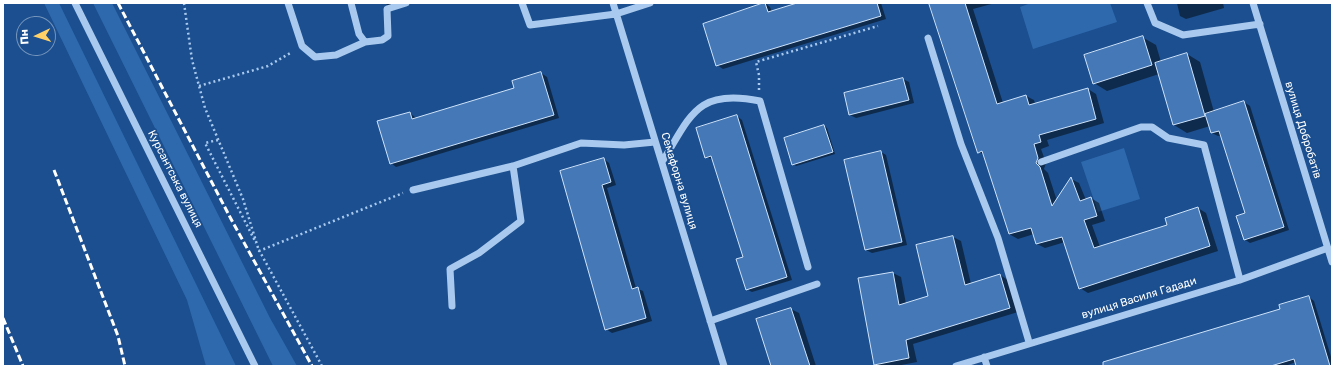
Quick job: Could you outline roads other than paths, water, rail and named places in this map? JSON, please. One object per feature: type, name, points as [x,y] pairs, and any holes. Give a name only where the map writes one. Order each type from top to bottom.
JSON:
[{"type":"street","name":"Курсантська вулиця","points":[[75,3],[255,366]]},
{"type":"street","points":[[288,3],[302,46],[316,57],[336,55],[366,42],[382,40],[388,36],[387,9],[406,3]]},
{"type":"street","points":[[351,3],[359,34],[366,42]]},
{"type":"street","points":[[522,3],[530,24],[616,14],[650,3]]},
{"type":"street","name":"Семафорна вулиця","points":[[613,3],[724,366]]},
{"type":"street","points":[[1146,3],[1155,23],[1183,35],[1260,24]]},
{"type":"street","name":"вулиця Добробатів","points":[[1253,3],[1332,262]]},
{"type":"street","points":[[928,38],[961,144],[998,238],[1029,342]]},
{"type":"street","points":[[662,162],[684,123],[696,109],[705,104],[728,98],[740,97],[760,101],[808,267]]},
{"type":"street","points":[[1041,162],[1141,128],[1152,127],[1168,138],[1204,145],[1240,280]]},
{"type":"street","points":[[413,190],[513,166],[581,143],[624,145],[655,142]]},
{"type":"street","points":[[452,306],[450,269],[479,253],[521,221],[513,166]]},
{"type":"street","name":"вулиця Василя Гадади","points":[[956,366],[1029,342],[1240,280],[1328,248]]},
{"type":"street","points":[[710,321],[817,284]]},
{"type":"street","points":[[984,357],[987,366]]},
{"type":"railway","points":[[118,3],[231,219],[312,366]]},
{"type":"railway","points":[[54,170],[118,336],[125,366]]},
{"type":"railway","points":[[3,318],[23,366]]}]
